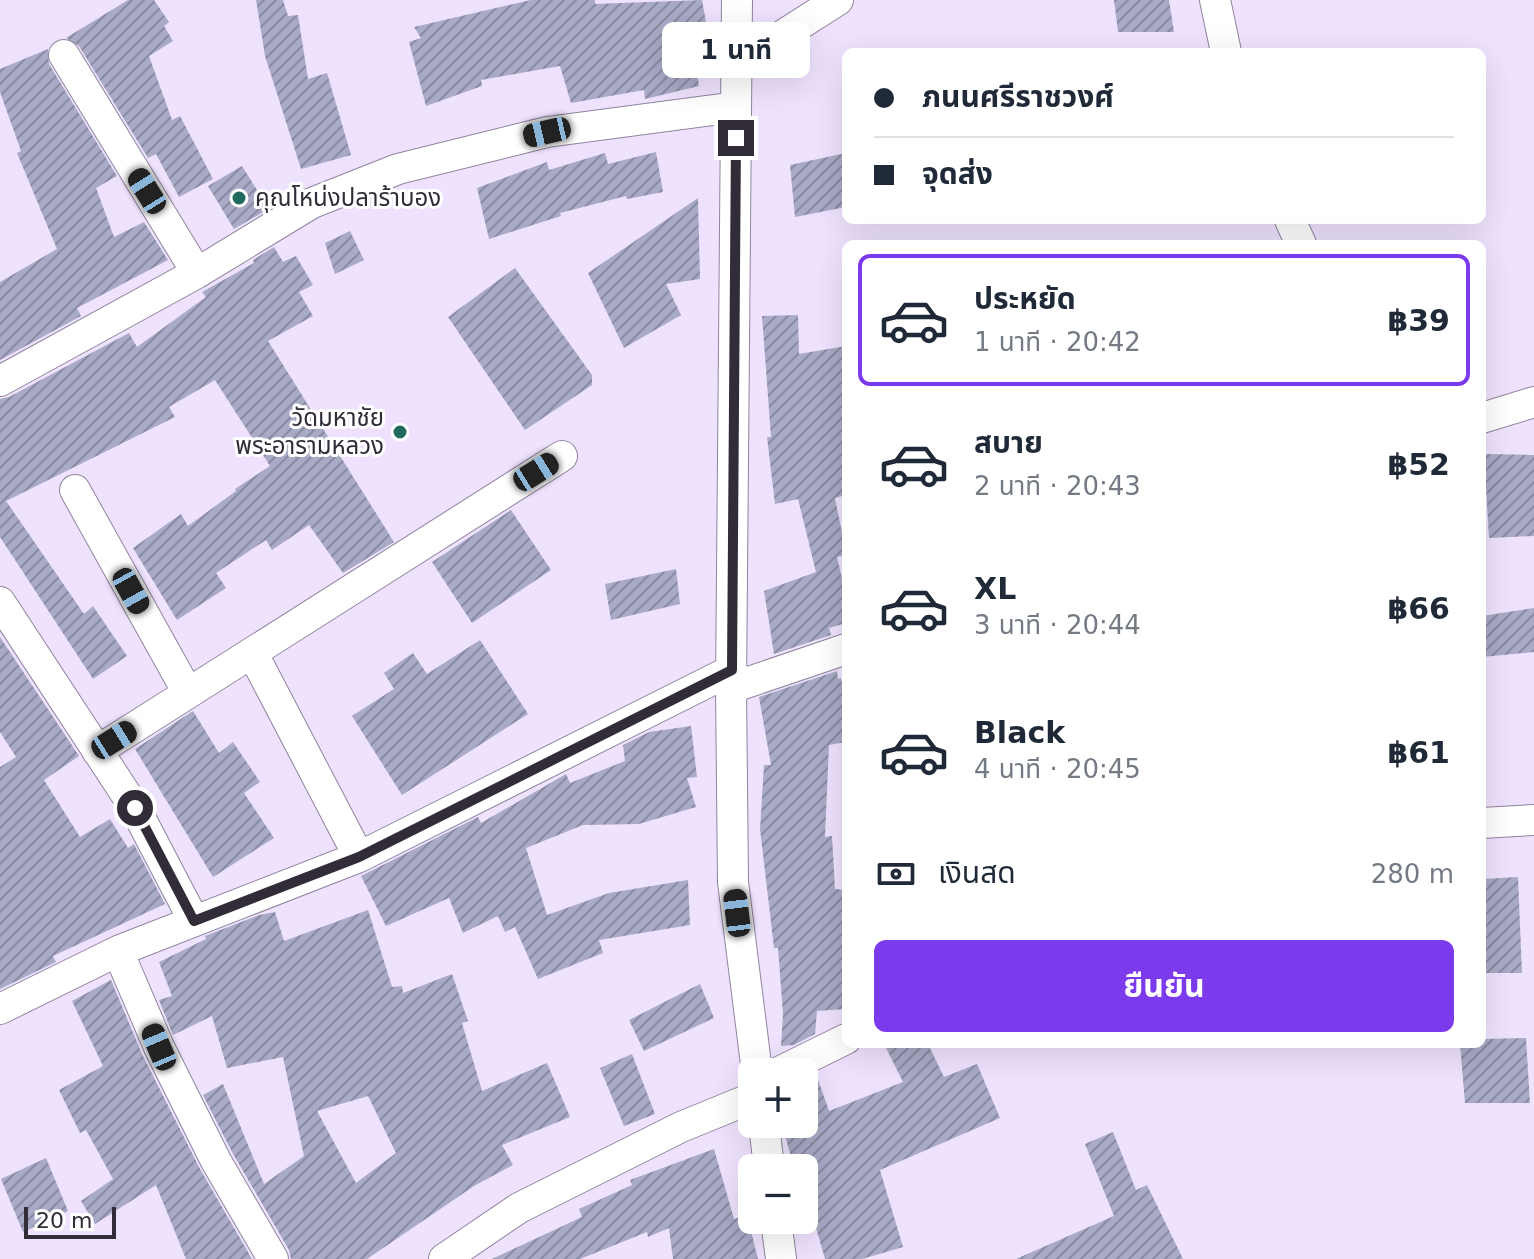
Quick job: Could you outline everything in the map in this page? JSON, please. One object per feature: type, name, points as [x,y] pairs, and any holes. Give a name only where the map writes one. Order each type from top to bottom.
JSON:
[{"type":"street","points":[[737,0],[733,882],[755,1058]]},
{"type":"street","points":[[736,65],[838,0]]},
{"type":"street","points":[[1215,0],[1225,48]]},
{"type":"street","points":[[64,55],[197,273]]},
{"type":"street","points":[[0,381],[197,273],[312,203],[404,167],[547,132],[736,107]]},
{"type":"street","points":[[1486,417],[1534,402]]},
{"type":"street","points":[[97,751],[562,456]]},
{"type":"street","points":[[75,490],[188,693]]},
{"type":"street","points":[[0,602],[135,808],[194,921]]},
{"type":"street","points":[[0,1009],[118,951],[359,857],[732,679],[842,650]]},
{"type":"street","points":[[253,654],[359,857]]},
{"type":"street","points":[[1486,823],[1534,820]]},
{"type":"street","points":[[118,951],[159,1047],[216,1161],[273,1259]]},
{"type":"street","points":[[807,1058],[842,1041]]},
{"type":"street","points":[[444,1259],[519,1208],[681,1127],[738,1104]]},
{"type":"street","points":[[778,1234],[781,1259]]},
{"type":"building","points":[[128,0],[154,0],[169,22],[164,26],[173,41],[149,56],[172,120],[180,116],[213,179],[179,197],[156,154],[148,158],[79,46],[66,38]]},
{"type":"building","points":[[256,0],[283,0],[288,16],[298,15],[308,79],[327,73],[351,155],[301,169],[265,56]]},
{"type":"building","points":[[531,0],[595,0],[595,4],[702,0],[709,39],[693,42],[699,86],[645,99],[644,90],[571,103],[560,66],[481,80],[482,86],[426,106],[409,42],[421,38],[414,27]]},
{"type":"building","points":[[1114,0],[1169,0],[1174,32],[1118,32]]},
{"type":"building","points":[[48,49],[49,64],[117,176],[96,188],[114,237],[144,222],[168,260],[77,308],[81,316],[0,360],[0,282],[57,249],[17,153],[21,151],[0,92],[0,69]]},
{"type":"building","points":[[656,152],[663,192],[627,199],[626,196],[560,213],[561,216],[489,239],[477,188],[547,162],[549,170],[605,153],[608,164]]},
{"type":"building","points":[[842,154],[842,208],[795,217],[790,165]]},
{"type":"building","name":"คุณโหน่งปลาร้าบอง","points":[[242,166],[265,203],[265,211],[234,229],[208,186]]},
{"type":"building","points":[[698,198],[700,279],[666,284],[681,315],[624,348],[588,273]]},
{"type":"building","points":[[350,231],[364,260],[335,274],[325,243]]},
{"type":"building","points":[[274,247],[283,262],[296,256],[313,285],[299,292],[313,316],[268,341],[394,542],[343,573],[309,525],[272,550],[266,540],[216,573],[226,588],[177,620],[133,548],[181,514],[188,526],[270,466],[215,380],[169,407],[175,417],[6,501],[84,614],[93,606],[127,656],[93,679],[0,537],[0,399],[129,333],[137,347],[206,297],[202,292],[254,263],[253,260]]},
{"type":"building","points":[[515,268],[592,375],[592,385],[525,430],[448,317]]},
{"type":"building","points":[[798,315],[799,354],[842,347],[842,496],[835,498],[842,532],[842,556],[837,557],[842,578],[842,624],[829,628],[831,635],[774,654],[764,591],[816,572],[798,499],[775,504],[767,437],[771,437],[762,316]]},
{"type":"building","points":[[1486,454],[1534,455],[1534,536],[1489,538]]},
{"type":"building","points":[[511,510],[551,570],[472,623],[432,562]]},
{"type":"building","points":[[676,569],[680,604],[611,620],[605,584]]},
{"type":"building","points":[[1534,608],[1534,652],[1486,657],[1486,615]]},
{"type":"building","points":[[0,637],[79,756],[44,780],[80,837],[110,819],[128,848],[134,844],[165,904],[53,956],[56,962],[0,989],[0,767],[16,757],[0,732]]},
{"type":"building","points":[[480,640],[528,714],[402,795],[352,716],[394,689],[384,673],[413,653],[427,674]]},
{"type":"building","points":[[837,671],[838,679],[841,678],[842,743],[829,745],[825,837],[832,836],[835,889],[842,890],[842,1009],[817,1011],[815,1034],[794,1045],[781,1046],[783,1014],[778,948],[774,948],[760,829],[764,765],[771,765],[759,697]]},
{"type":"building","points":[[193,711],[219,753],[233,742],[260,782],[244,793],[274,838],[213,877],[135,749]]},
{"type":"building","points":[[691,726],[697,777],[687,778],[696,807],[639,824],[583,825],[526,848],[547,915],[609,893],[688,880],[690,925],[599,940],[603,953],[538,979],[515,927],[505,932],[498,916],[463,933],[449,898],[386,926],[361,876],[478,817],[481,823],[566,774],[570,783],[625,761],[623,745],[649,732]]},
{"type":"building","points":[[1518,877],[1522,973],[1486,973],[1486,879]]},
{"type":"building","points":[[368,910],[392,987],[402,986],[403,993],[452,974],[468,1021],[462,1023],[482,1091],[547,1063],[570,1117],[502,1145],[513,1165],[474,1186],[367,1259],[291,1259],[289,1250],[203,1095],[223,1084],[264,1184],[304,1156],[283,1057],[227,1068],[212,1016],[173,1035],[159,1000],[172,996],[159,962],[206,939],[205,936],[275,912],[284,941]],"holes":[[[368,1096],[396,1153],[356,1183],[317,1111]]]},
{"type":"building","points":[[111,980],[142,1054],[200,1169],[252,1259],[186,1259],[156,1185],[95,1224],[81,1201],[113,1179],[86,1130],[80,1133],[59,1090],[103,1066],[72,1001]]},
{"type":"building","points":[[700,984],[714,1018],[644,1051],[629,1020]]},
{"type":"building","points":[[1526,1038],[1530,1103],[1465,1103],[1460,1048],[1486,1048],[1486,1039]]},
{"type":"building","points":[[886,1048],[930,1048],[944,1077],[977,1064],[1000,1118],[880,1170],[903,1247],[862,1259],[825,1259],[818,1234],[818,1154],[790,1154],[786,1138],[818,1138],[818,1080],[829,1111],[903,1082]]},
{"type":"building","points":[[632,1054],[655,1114],[624,1126],[600,1068]]},
{"type":"building","points":[[1113,1132],[1136,1190],[1147,1185],[1183,1259],[1016,1259],[1114,1216],[1085,1144]]},
{"type":"building","points":[[714,1149],[734,1219],[738,1218],[738,1234],[752,1234],[758,1259],[673,1259],[669,1228],[648,1237],[647,1232],[580,1259],[492,1259],[582,1217],[579,1209],[632,1185],[630,1180]]},
{"type":"building","points":[[46,1158],[68,1211],[23,1232],[1,1179]]},
{"type":"place","name":"คุณโหน่งปลาร้าบอง","points":[[239,198]]},
{"type":"place","name":"วัดมหาชัย พระอารามหลวง","points":[[400,432]]},
{"type":"route","points":[[135,808],[194,921],[359,857],[732,670],[736,138]]}]
